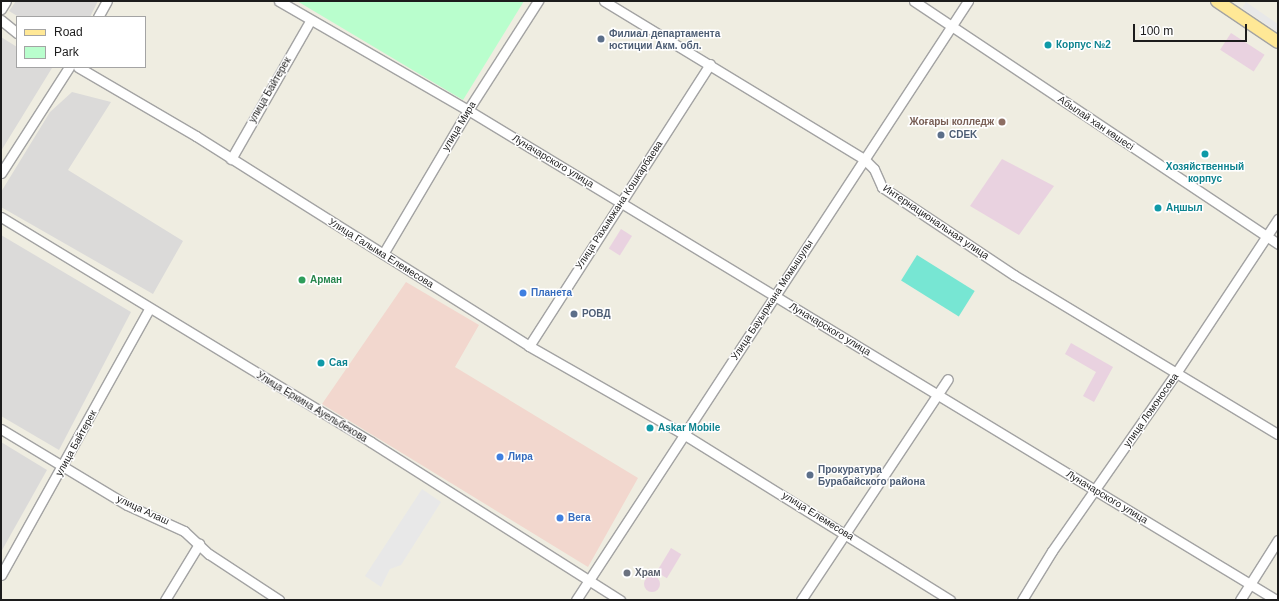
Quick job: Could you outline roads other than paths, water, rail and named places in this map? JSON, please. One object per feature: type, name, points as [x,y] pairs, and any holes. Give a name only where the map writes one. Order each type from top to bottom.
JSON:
[{"type":"main road","points":[[1217,1],[1278,42]]},
{"type":"street","points":[[1,9],[6,1]]},
{"type":"street","points":[[99,16],[107,1]]},
{"type":"street","name":"Луначарского улица","points":[[279,1],[310,21],[468,110],[1276,600]]},
{"type":"street","name":"улица Мира","points":[[383,254],[468,110],[538,1]]},
{"type":"street","name":"Интернациональная улица","points":[[604,1],[710,64],[864,159],[874,169],[882,186],[1014,275],[1278,434]]},
{"type":"street","name":"Абылай хан көшесі","points":[[914,1],[1278,244]]},
{"type":"street","name":"Улица Бауыржана Момышулы","points":[[576,600],[968,1]]},
{"type":"street","points":[[1,20],[16,32]]},
{"type":"street","name":"улица Байтерек","points":[[231,159],[310,21]]},
{"type":"street","name":"Улица Рахымжана Кошкарбаева","points":[[529,346],[710,64]]},
{"type":"street","points":[[1,173],[68,68]]},
{"type":"street","name":"Улица Галыма Елемесова","points":[[80,68],[231,159],[529,346],[685,435]]},
{"type":"street","name":"Улица Еркина Ауельбекова","points":[[1,217],[149,309],[371,442],[620,600]]},
{"type":"street","name":"улица Ломоносова","points":[[1022,600],[1095,489],[1176,373],[1278,219]]},
{"type":"street","name":"улица Байтерек","points":[[1,575],[64,466],[149,309]]},
{"type":"street","points":[[801,600],[948,379]]},
{"type":"street","name":"улица Алаш","points":[[1,429],[127,505],[169,522],[199,544],[209,554],[279,600]]},
{"type":"street","name":"улица Елемесова","points":[[685,435],[846,533],[950,600]]},
{"type":"street","points":[[1240,600],[1278,540]]},
{"type":"street","points":[[165,600],[199,544]]},
{"type":"street","points":[[192,556],[209,554]]},
{"type":"place","name":"Филиал департамента юстиции Акм. обл.","points":[[601,39]]},
{"type":"place","name":"Корпус №2","points":[[1048,45]]},
{"type":"place","name":"Жоғары колледж","points":[[1002,122]]},
{"type":"place","name":"CDEK","points":[[941,135]]},
{"type":"place","name":"Хозяйственный корпус","points":[[1205,154]]},
{"type":"place","name":"Аңшыл","points":[[1158,208]]},
{"type":"place","name":"Арман","points":[[302,280]]},
{"type":"place","name":"Планета","points":[[523,293]]},
{"type":"place","name":"РОВД","points":[[574,314]]},
{"type":"place","name":"Сая","points":[[321,363]]},
{"type":"place","name":"Askar Mobile","points":[[650,428]]},
{"type":"place","name":"Лира","points":[[500,457]]},
{"type":"place","name":"Прокуратура Бурабайского района","points":[[810,475]]},
{"type":"place","name":"Вега","points":[[560,518]]},
{"type":"place","name":"Храм","points":[[627,573]]}]
